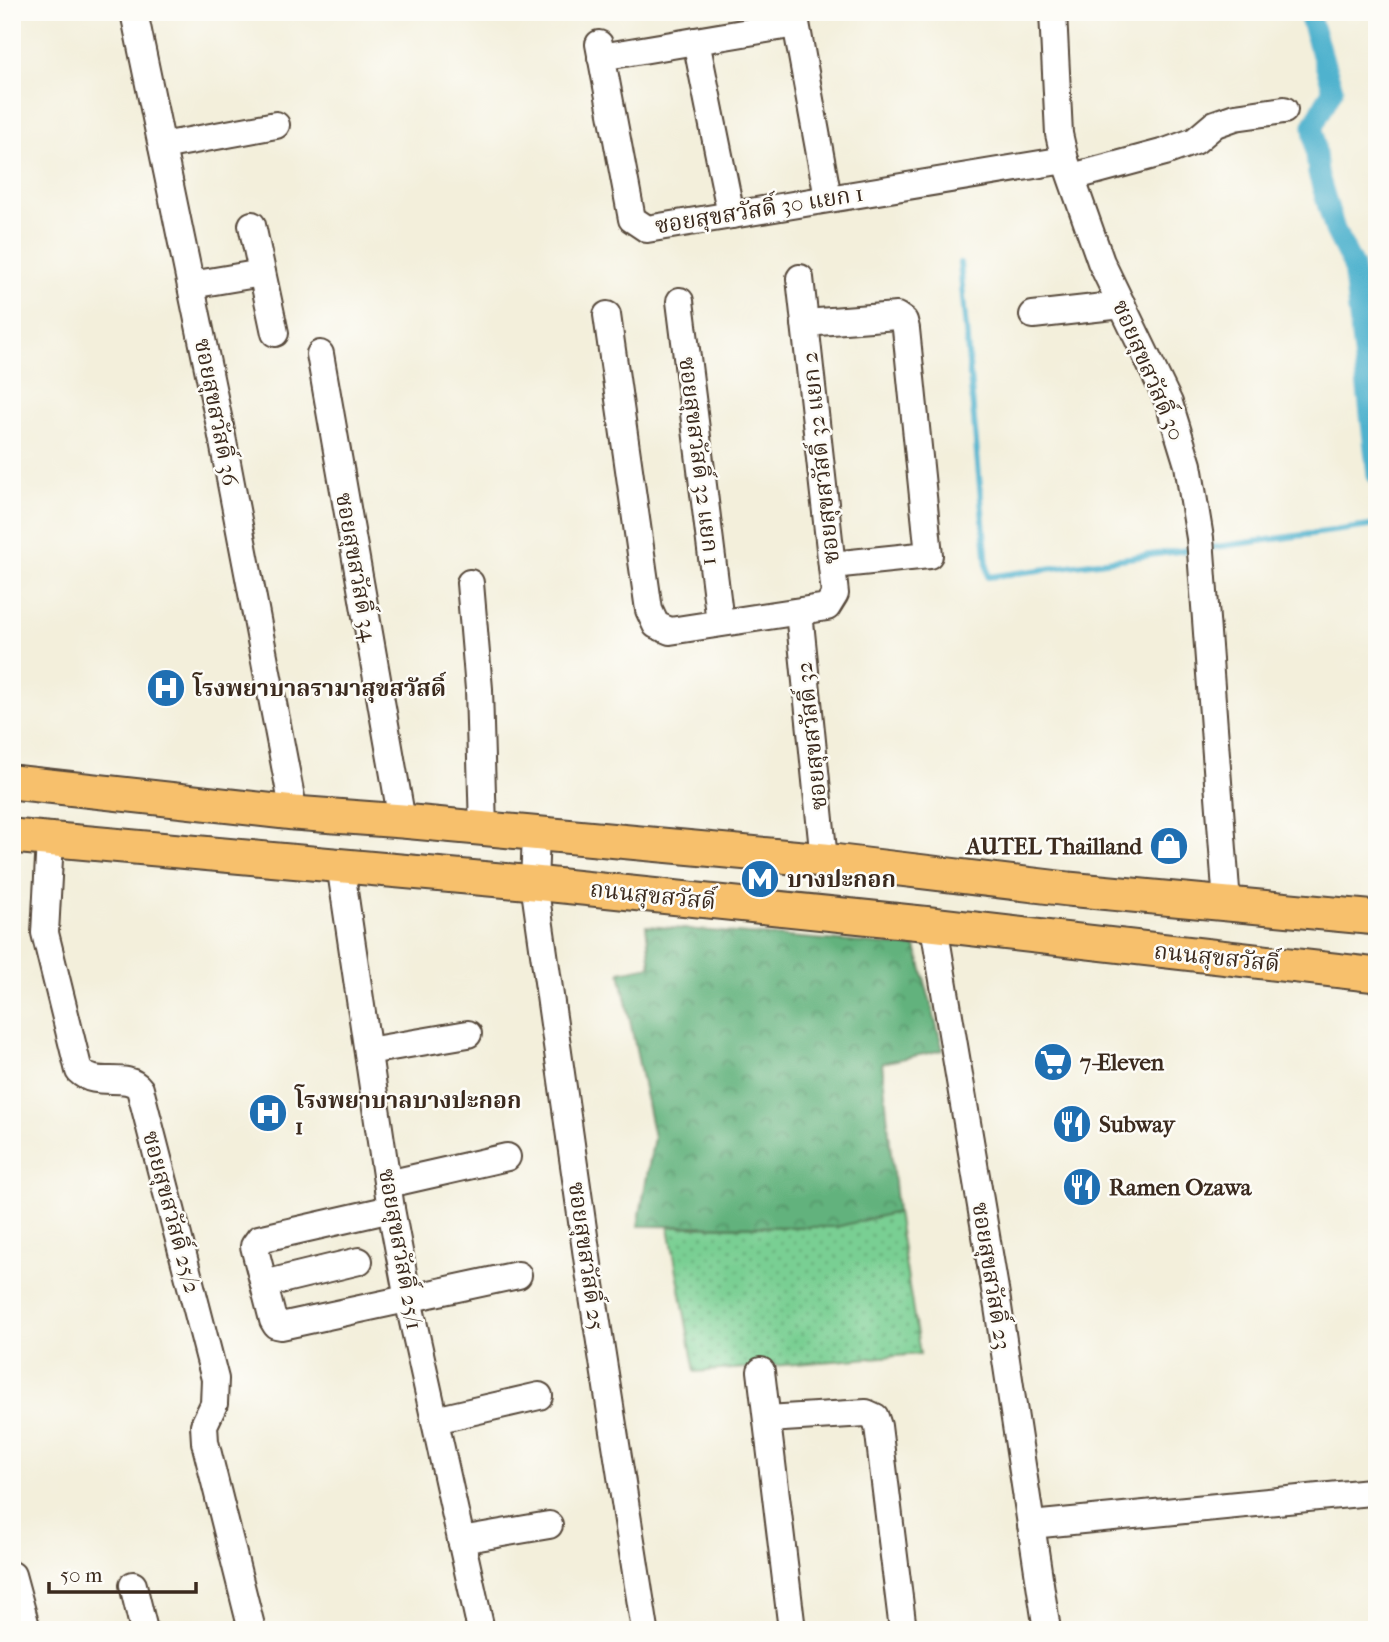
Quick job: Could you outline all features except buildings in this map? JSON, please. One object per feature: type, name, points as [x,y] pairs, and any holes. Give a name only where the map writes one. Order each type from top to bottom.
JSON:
[{"type":"main road","points":[[12,782],[294,813],[824,860],[1377,918]]},
{"type":"main road","name":"ถนนสุขสวัสดิ์","points":[[12,836],[534,883],[932,924],[1377,975]]},
{"type":"street","name":"ซอยสุขสวัสดิ์ 36","points":[[134,12],[191,285],[294,813]]},
{"type":"street","name":"ซอยสุขสวัสดิ์ 30","points":[[1053,12],[1059,134],[1068,169],[1101,262],[1169,404],[1188,465],[1200,547],[1227,904]]},
{"type":"street","points":[[731,215],[696,41],[795,18],[828,198]]},
{"type":"street","name":"ซอยสุขสวัสดิ์ 30 แยก 1","points":[[696,41],[600,50],[632,219],[647,229],[828,198],[1068,169],[1165,152],[1195,141],[1215,124],[1235,117],[1284,110]]},
{"type":"street","points":[[162,146],[276,125]]},
{"type":"street","points":[[252,225],[275,333]]},
{"type":"street","points":[[191,285],[262,273]]},
{"type":"street","name":"ซอยสุขสวัสดิ์ 32 แยก 2","points":[[607,315],[649,610],[656,625],[670,631],[827,607],[835,594],[800,278]]},
{"type":"street","name":"ซอยสุขสวัสดิ์ 32 แยก 1","points":[[680,301],[720,622]]},
{"type":"street","points":[[1033,315],[1122,305]]},
{"type":"street","points":[[805,323],[897,316],[904,321],[929,555],[832,565]]},
{"type":"street","name":"ซอยสุขสวัสดิ์ 34","points":[[320,354],[402,821]]},
{"type":"street","points":[[470,583],[479,689],[483,829]]},
{"type":"street","name":"ซอยสุขสวัสดิ์ 32","points":[[799,612],[824,860]]},
{"type":"street","name":"ซอยสุขสวัสดิ์ 25","points":[[536,834],[534,883],[590,1279],[645,1630]]},
{"type":"street","name":"ซอยสุขสวัสดิ์ 25/2","points":[[50,840],[45,933],[79,1071],[86,1078],[96,1081],[127,1080],[136,1083],[140,1089],[215,1379],[214,1404],[204,1425],[205,1442],[251,1630]]},
{"type":"street","name":"ซอยสุขสวัสดิ์ 25/1","points":[[340,864],[408,1299],[481,1630]]},
{"type":"street","name":"ซอยสุขสวัสดิ์ 23","points":[[932,924],[998,1307],[1047,1630]]},
{"type":"street","points":[[368,1051],[468,1034]]},
{"type":"street","points":[[507,1157],[259,1239],[254,1246],[273,1320],[276,1325],[281,1326],[518,1275]]},
{"type":"street","points":[[264,1284],[359,1261]]},
{"type":"street","points":[[761,1371],[792,1630]]},
{"type":"street","points":[[435,1420],[539,1396]]},
{"type":"street","points":[[767,1419],[866,1413],[875,1417],[903,1630]]},
{"type":"street","points":[[1031,1525],[1370,1492],[1377,1495]]},
{"type":"street","points":[[461,1540],[549,1525]]},
{"type":"street","points":[[12,1575],[27,1630]]},
{"type":"street","points":[[133,1585],[144,1630]]},
{"type":"green space","points":[[646,926],[916,947],[943,1050],[882,1063],[897,1212],[836,1227],[638,1226],[654,1137],[620,972],[651,966]]},
{"type":"green space","points":[[897,1212],[920,1354],[695,1372],[669,1227],[836,1227]]},
{"type":"waterway","points":[[1308,12],[1333,89],[1313,126],[1318,173],[1335,230],[1353,266],[1377,475]]},
{"type":"waterway","points":[[960,263],[988,577],[1194,549]]},
{"type":"waterway","points":[[1208,548],[1377,525]]},
{"type":"place","name":"โรงพยาบาลรามาสุขสวัสดิ์","points":[[166,688]]},
{"type":"place","name":"AUTEL Thailland","points":[[1169,846]]},
{"type":"place","name":"บางปะกอก","points":[[760,879]]},
{"type":"place","name":"7-Eleven","points":[[1053,1062]]},
{"type":"place","name":"โรงพยาบาลบางปะกอก 1","points":[[268,1113]]},
{"type":"place","name":"Subway","points":[[1072,1124]]},
{"type":"place","name":"Ramen Ozawa","points":[[1082,1187]]}]
